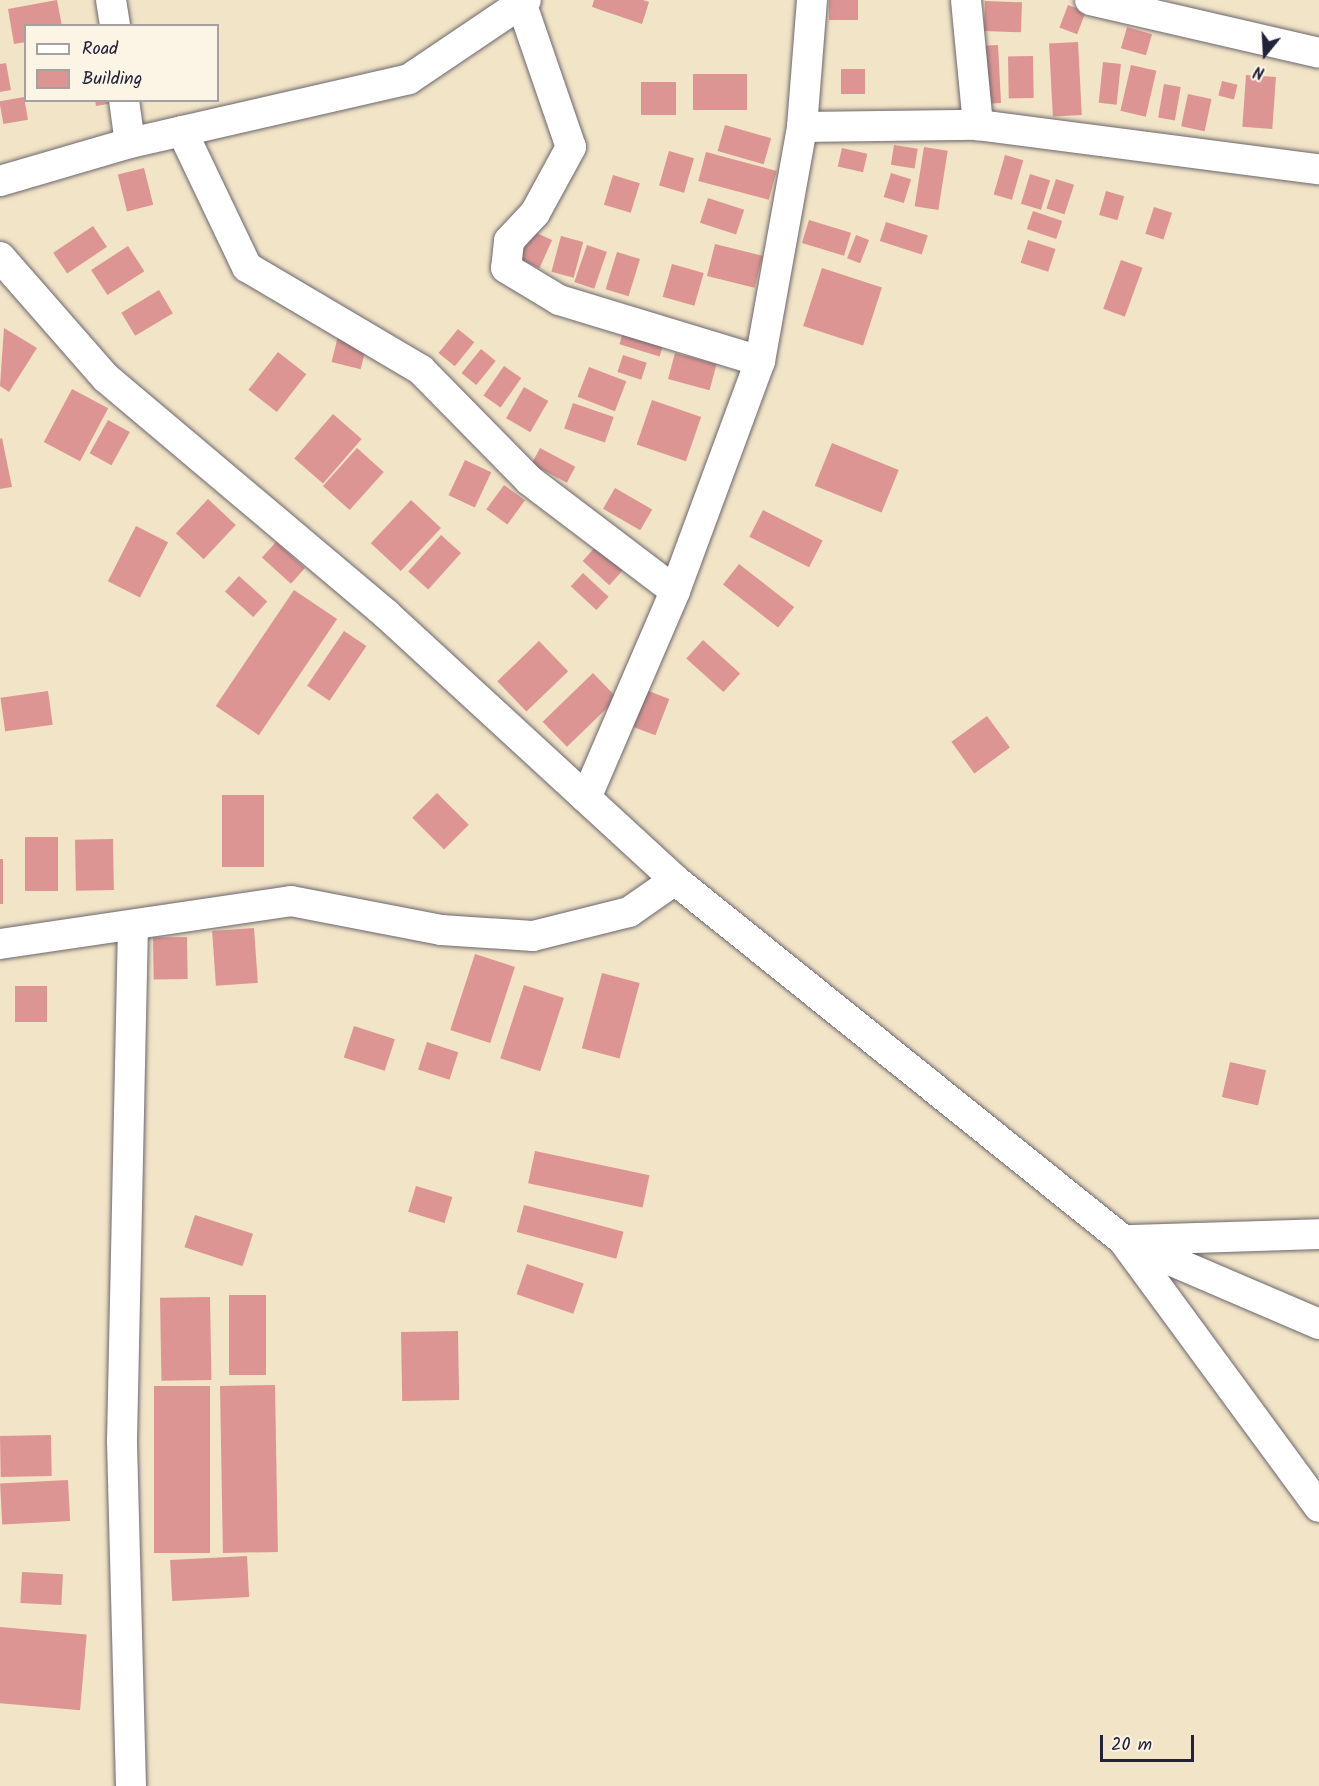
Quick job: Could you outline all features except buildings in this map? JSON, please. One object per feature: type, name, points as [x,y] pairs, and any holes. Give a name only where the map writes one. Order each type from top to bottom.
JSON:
[{"type":"street","points":[[111,0],[115,24]]},
{"type":"street","points":[[586,798],[675,591],[760,361],[802,127],[812,0]]},
{"type":"street","points":[[966,0],[978,125]]},
{"type":"street","points":[[1090,0],[1319,53]]},
{"type":"street","points":[[0,181],[130,143],[409,79],[524,3],[571,147],[535,213],[509,241],[506,268],[560,300],[760,361]]},
{"type":"street","points":[[124,102],[130,143]]},
{"type":"street","points":[[802,127],[978,125],[1319,169]]},
{"type":"street","points":[[182,131],[247,267],[421,370],[529,480],[675,591]]},
{"type":"street","points":[[0,257],[106,378],[386,614],[675,880],[1123,1240],[1319,1507]]},
{"type":"street","points":[[0,944],[291,901],[441,930],[532,936],[629,912],[675,880]]},
{"type":"street","points":[[131,1786],[122,1441],[133,925]]},
{"type":"street","points":[[1123,1240],[1319,1234]]},
{"type":"street","points":[[1123,1240],[1319,1324]]}]
